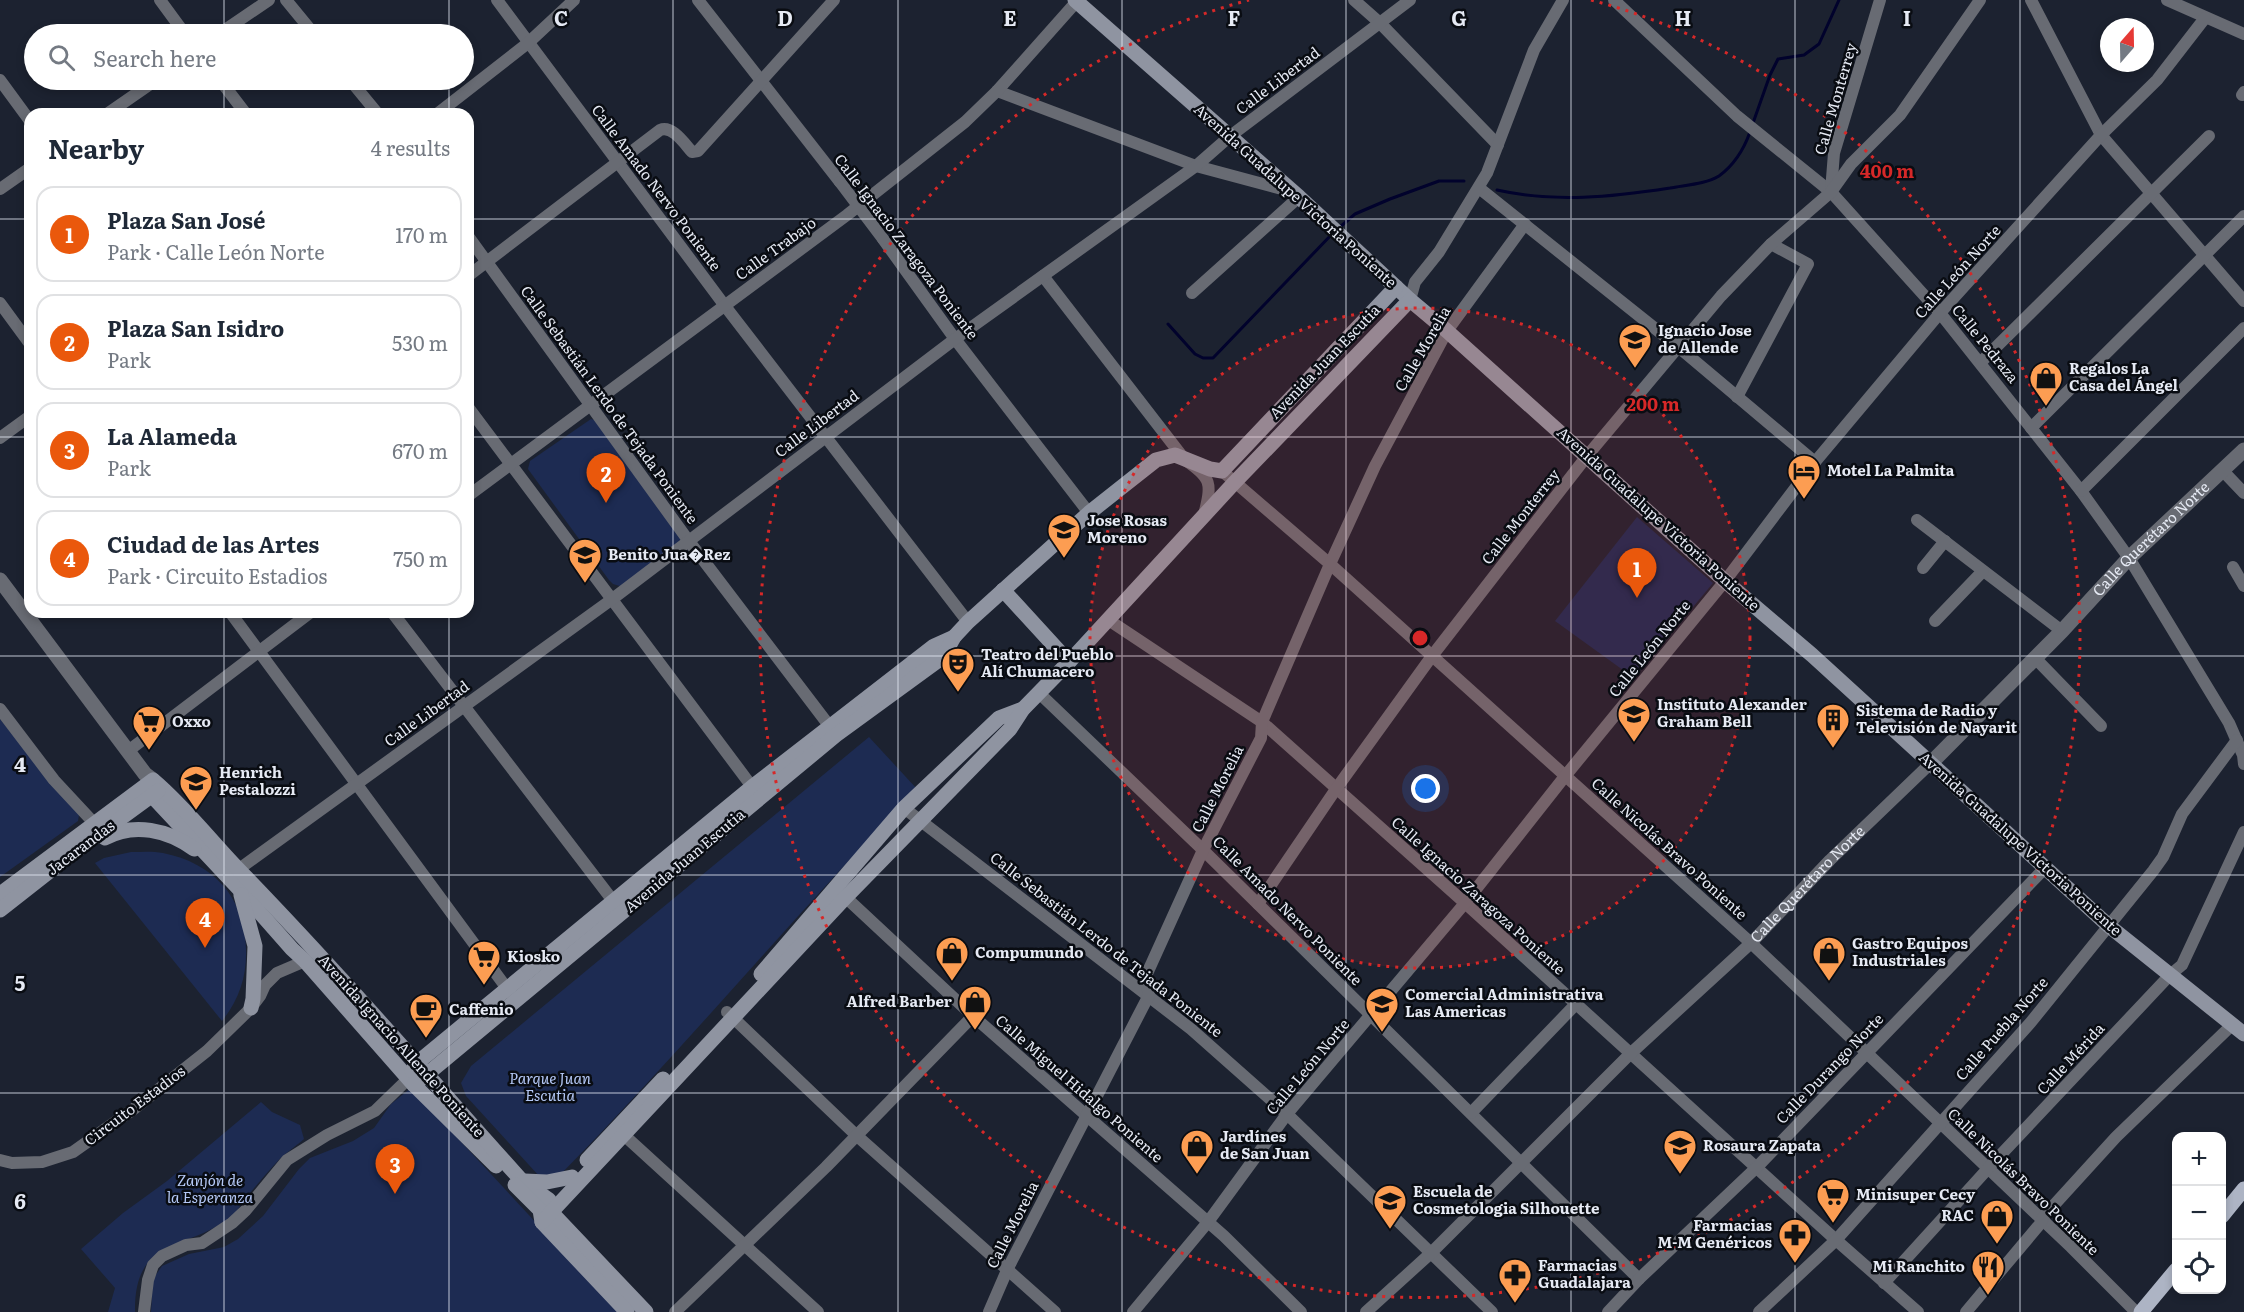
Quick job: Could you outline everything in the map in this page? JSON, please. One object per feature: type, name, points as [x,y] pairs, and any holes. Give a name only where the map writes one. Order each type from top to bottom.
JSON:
[{"type":"main road","name":"Avenida Guadalupe Victoria Poniente","points":[[1076,0],[1725,581],[1812,655],[2044,869],[2109,926],[2239,1029]]},
{"type":"main road","name":"Avenida Juan Escutia","points":[[411,1082],[417,1063],[511,995],[833,731],[943,657],[954,636],[968,622],[1089,513],[1156,460],[1175,455],[1213,470],[1222,471],[1396,287]]},
{"type":"main road","name":"Avenida Juan Escutia","points":[[841,893],[921,820],[1010,729],[1023,708],[1410,300]]},
{"type":"main road","points":[[1003,590],[1069,662]]},
{"type":"main road","name":"Avenida Juan Escutia","points":[[546,1211],[731,1015],[841,893],[904,808],[999,718],[1023,708]]},
{"type":"main road","name":"Jacarandas","points":[[0,894],[94,823],[152,785]]},
{"type":"main road","name":"Jacarandas","points":[[0,910],[65,859],[152,785]]},
{"type":"main road","name":"Avenida Ignacio Allende Poniente","points":[[152,785],[216,864],[411,1082],[546,1211],[646,1312]]},
{"type":"main road","name":"Avenida Ignacio Allende Poniente","points":[[152,785],[281,912],[442,1090],[522,1181],[627,1312]]},
{"type":"main road","points":[[65,859],[119,830],[141,828],[184,842],[216,864]]},
{"type":"main road","points":[[239,889],[255,946],[254,990],[251,1008]]},
{"type":"main road","name":"Avenida Juan Escutia","points":[[411,1082],[427,1075],[443,1062],[511,995]]},
{"type":"main road","points":[[442,1090],[443,1062]]},
{"type":"main road","name":"Avenida Juan Escutia","points":[[546,1211],[572,1177],[623,1129]]},
{"type":"main road","points":[[522,1181],[547,1182],[572,1177]]},
{"type":"main road","points":[[2226,1211],[2244,1189]]},
{"type":"main road","points":[[2141,1312],[2172,1275]]},
{"type":"street","points":[[160,0],[178,24]]},
{"type":"street","points":[[234,24],[269,0]]},
{"type":"street","points":[[286,0],[306,24]]},
{"type":"street","name":"Calle Amado Nervo Poniente","points":[[497,0],[725,306],[968,622]]},
{"type":"street","points":[[474,85],[528,43],[574,0]]},
{"type":"street","name":"Calle Ignacio Zaragoza Poniente","points":[[698,0],[840,182],[955,339],[1089,513]]},
{"type":"street","points":[[474,272],[665,128],[695,152],[834,0]]},
{"type":"street","name":"Calle Trabajo","points":[[474,491],[847,215],[965,122],[997,91],[1076,0]]},
{"type":"street","points":[[1354,0],[1380,23],[1498,145]]},
{"type":"street","name":"Calle Libertad","points":[[239,870],[611,600],[955,339],[1196,166],[1229,137],[1410,0]]},
{"type":"street","points":[[1396,287],[1415,282],[1439,252],[1479,188],[1487,173],[1534,50],[1563,0]]},
{"type":"street","name":"Calle Pedraza","points":[[1614,0],[1737,116],[1831,192],[1940,313],[1981,362],[2129,558],[2237,740]]},
{"type":"street","name":"Calle Monterrey","points":[[1258,904],[1336,789],[1432,656],[1587,456],[1721,296],[1772,244],[1831,192],[1834,153],[1880,0]]},
{"type":"street","points":[[1831,192],[1851,164],[1900,115],[1980,0]]},
{"type":"street","points":[[2031,0],[2101,135],[2244,301]]},
{"type":"street","points":[[2167,0],[2244,34]]},
{"type":"street","name":"Calle León Norte","points":[[1133,1312],[1208,1222],[1287,1114],[1465,903],[1566,775],[1725,581],[1815,462],[1940,313],[2101,135],[2157,80],[2205,18]]},
{"type":"street","points":[[0,80],[24,113]]},
{"type":"street","points":[[116,108],[142,90]]},
{"type":"street","points":[[228,90],[241,108]]},
{"type":"street","points":[[358,90],[373,108]]},
{"type":"street","points":[[445,108],[468,90]]},
{"type":"street","points":[[997,91],[1196,166],[1296,195]]},
{"type":"street","points":[[1981,362],[2209,136]]},
{"type":"street","points":[[0,189],[24,172]]},
{"type":"street","points":[[1479,188],[1677,346],[1815,462]]},
{"type":"street","points":[[1192,293],[1296,195]]},
{"type":"street","points":[[2031,428],[2244,216]]},
{"type":"street","name":"Calle Morelia","points":[[989,1312],[1008,1268],[1149,995],[1145,978],[1203,850],[1261,738],[1262,722],[1375,466],[1448,331],[1521,220]]},
{"type":"street","name":"Calle Sebastián Lerdo de Tejada Poniente","points":[[474,244],[688,540],[833,731]]},
{"type":"street","points":[[1737,397],[1808,264],[1772,244]]},
{"type":"street","points":[[1043,276],[1185,460],[1203,472],[1208,483],[1208,499],[1204,516]]},
{"type":"street","name":"Avenida Juan Escutia","points":[[1410,300],[1415,282]]},
{"type":"street","points":[[0,303],[24,336]]},
{"type":"street","points":[[2080,491],[2244,328]]},
{"type":"street","points":[[474,415],[757,792]]},
{"type":"street","points":[[0,438],[24,420]]},
{"type":"street","name":"Calle Querétaro Norte","points":[[1366,1312],[1431,1253],[1630,1054],[1751,943],[1830,860],[1931,763],[2062,631],[2129,558],[2244,450]]},
{"type":"street","name":"Calle Nicolás Bravo Poniente","points":[[1222,471],[1330,564],[1751,943],[2136,1312]]},
{"type":"street","points":[[2223,471],[2244,493]]},
{"type":"street","points":[[1917,520],[2062,631]]},
{"type":"street","points":[[1923,568],[1945,541]]},
{"type":"street","points":[[2233,567],[2244,586]]},
{"type":"street","points":[[1935,621],[1983,571]]},
{"type":"street","name":"Avenida Ignacio Allende Poniente","points":[[3,589],[24,605]]},
{"type":"street","name":"Avenida Ignacio Allende Poniente","points":[[34,618],[152,785]]},
{"type":"street","points":[[235,618],[511,995]]},
{"type":"street","points":[[128,751],[303,618]]},
{"type":"street","points":[[397,618],[618,908]]},
{"type":"street","name":"Calle Ignacio Zaragoza Poniente","points":[[1107,619],[1262,722],[1918,1312]]},
{"type":"street","points":[[2035,658],[2101,726]]},
{"type":"street","name":"Calle Amado Nervo Poniente","points":[[1039,693],[1203,850],[1639,1280]]},
{"type":"street","points":[[0,709],[54,780],[94,823]]},
{"type":"street","points":[[2237,740],[2243,754],[2244,765]]},
{"type":"street","name":"Calle Puebla Norte","points":[[1759,1312],[1836,1240],[2031,1022],[2153,871],[2163,857],[2182,814],[2237,740]]},
{"type":"street","name":"Calle Sebastián Lerdo de Tejada Poniente","points":[[904,808],[1191,1029],[1287,1114],[1492,1312]]},
{"type":"street","name":"Calle Mérida","points":[[1884,1283],[2170,975],[2182,965],[2244,832]]},
{"type":"street","name":"Calle Durango Norte","points":[[1608,1312],[1757,1167],[2044,869]]},
{"type":"street","name":"Calle Miguel Hidalgo Poniente","points":[[841,893],[973,1016],[1208,1222],[1301,1312]]},
{"type":"street","name":"Circuito Estadios","points":[[0,1160],[12,1163],[42,1162],[73,1152],[135,1108],[207,1051],[251,1008],[265,985],[277,973],[305,961]]},
{"type":"street","points":[[1471,1113],[1576,1004]]},
{"type":"street","points":[[731,1015],[856,1135],[1055,1312]]},
{"type":"street","points":[[675,1312],[856,1135],[973,1016]]},
{"type":"street","points":[[1966,1312],[2042,1220],[2116,1137],[2239,1029]]},
{"type":"street","points":[[144,1312],[148,1280],[153,1266],[162,1256],[186,1245],[202,1243],[232,1223],[246,1210],[288,1160],[319,1139],[375,1111],[411,1082]]},
{"type":"street","points":[[623,1129],[818,1312]]},
{"type":"green space","points":[[591,419],[597,421],[683,538],[623,587],[609,580],[528,469],[530,461]]},
{"type":"green space","points":[[1637,517],[1713,583],[1634,678],[1555,621]]},
{"type":"green space","points":[[0,719],[79,815],[78,821],[0,877]]},
{"type":"green space","name":"Parque Juan Escutia","points":[[869,737],[917,789],[827,884],[606,1128],[560,1175],[539,1176],[466,1096],[461,1083],[471,1066]]},
{"type":"green space","points":[[131,852],[163,853],[197,865],[223,885],[232,898],[240,913],[244,930],[246,959],[237,996],[222,1021],[95,863],[104,858]]},
{"type":"green space","points":[[411,1088],[619,1312],[151,1312],[153,1279],[162,1266],[189,1254],[224,1247],[238,1239],[263,1216],[310,1158],[353,1141],[374,1128],[391,1104]]},
{"type":"green space","name":"Zanjón de la Esperanza","points":[[261,1102],[272,1112],[300,1125],[304,1139],[276,1163],[231,1217],[214,1228],[153,1257],[143,1270],[137,1287],[135,1312],[108,1312],[115,1288],[81,1249]]},
{"type":"waterway","points":[[1753,123],[1778,59],[1804,55],[1819,44],[1839,0]]},
{"type":"waterway","points":[[1497,190],[1540,196],[1584,197],[1627,194],[1702,183],[1719,176],[1734,162],[1750,132]]},
{"type":"waterway","points":[[1340,227],[1355,214],[1390,199],[1439,181],[1464,181]]},
{"type":"waterway","points":[[1168,324],[1195,354],[1203,358],[1213,358],[1333,233]]},
{"type":"place","name":"Ignacio Jose de Allende","points":[[1635,369]]},
{"type":"place","name":"Regalos La Casa del Ángel","points":[[2046,407]]},
{"type":"place","name":"Motel La Palmita","points":[[1804,500]]},
{"type":"place","name":"Plaza San Isidro","points":[[606,503]]},
{"type":"place","name":"Jose Rosas Moreno","points":[[1064,559]]},
{"type":"place","name":"Benito Jua�Rez","points":[[585,584]]},
{"type":"place","name":"Plaza San José","points":[[1637,598]]},
{"type":"place","name":"Teatro del Pueblo Alí Chumacero","points":[[958,693]]},
{"type":"place","name":"Instituto Alexander Graham Bell","points":[[1634,743]]},
{"type":"place","name":"Sistema de Radio y Televisión de Nayarit","points":[[1833,749]]},
{"type":"place","name":"Oxxo","points":[[149,751]]},
{"type":"place","name":"Henrich Pestalozzi","points":[[196,811]]},
{"type":"place","name":"Ciudad de las Artes","points":[[205,948]]},
{"type":"place","name":"Compumundo","points":[[952,982]]},
{"type":"place","name":"Gastro Equipos Industriales","points":[[1829,982]]},
{"type":"place","name":"Kiosko","points":[[484,986]]},
{"type":"place","name":"Alfred Barber","points":[[975,1031]]},
{"type":"place","name":"Comercial Administrativa Las Americas","points":[[1382,1033]]},
{"type":"place","name":"Caffenio","points":[[426,1039]]},
{"type":"place","name":"Jardínes de San Juan","points":[[1197,1175]]},
{"type":"place","name":"Rosaura Zapata","points":[[1680,1175]]},
{"type":"place","name":"La Alameda","points":[[395,1194]]},
{"type":"place","name":"Minisuper Cecy","points":[[1833,1224]]},
{"type":"place","name":"Escuela de Cosmetologia Silhouette","points":[[1390,1230]]},
{"type":"place","name":"RAC","points":[[1997,1245]]},
{"type":"place","name":"Farmacias M-M Genéricos","points":[[1795,1264]]},
{"type":"place","name":"Mi Ranchito","points":[[1988,1296]]},
{"type":"place","name":"Farmacias Guadalajara","points":[[1515,1304]]}]
